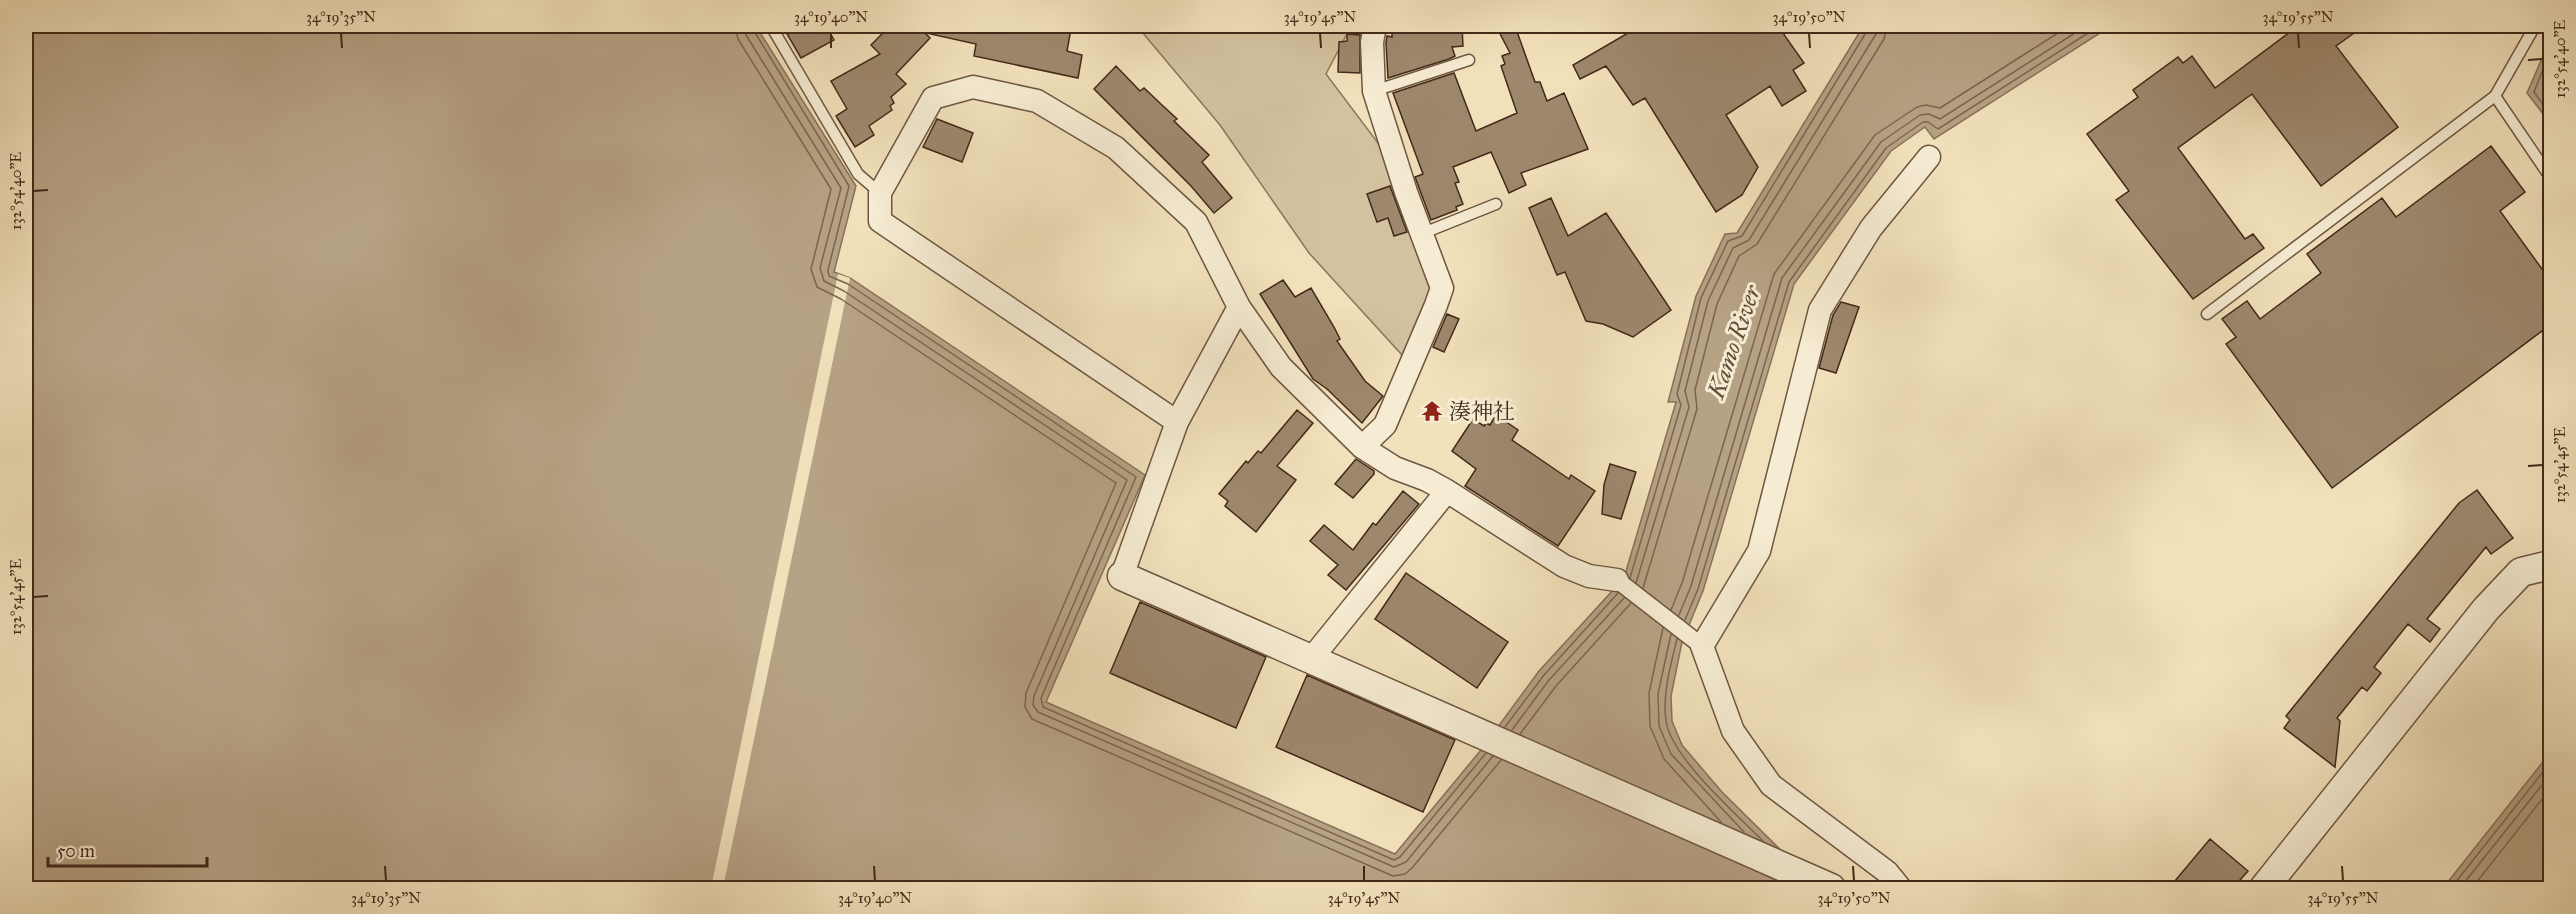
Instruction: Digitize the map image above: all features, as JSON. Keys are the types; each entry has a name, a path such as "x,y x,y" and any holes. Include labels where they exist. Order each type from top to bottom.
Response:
{"street":[{"path":"1362,447 1385,425 1442,288 1421,234 1374,91 1372,42 1375,26"},
{"path":"1177,422 880,220 880,193 933,98 973,87 1037,102 1116,148 1196,222 1239,307 1281,367 1362,447 1395,468 1427,480 1447,491 1564,566 1589,576 1617,580 1694,641 1733,731 1771,785 1887,872 1900,888"},
{"path":"1694,641 1759,551 1820,310 1871,228 1929,157"},
{"path":"1239,307 1177,422 1122,576 1831,888"},
{"path":"1312,658 1447,491"},
{"path":"2264,888 2486,609 2521,572 2550,565"}],"lane":[{"path":"771,26 858,174 880,193"},
{"path":"2207,314 2495,96 2535,26"},
{"path":"1374,91 1469,60"},
{"path":"2495,96 2550,177"},
{"path":"1421,234 1496,204"}],"shaded area":[{"path":"1137,26 1351,26 1326,74 1381,147 1435,285 1412,366 1309,253 1220,125"}],"water":[{"name":"Kamo River","path":"26,26 756,26 856,186 834,272 850,278 1145,475 1046,702 1395,854 1481,750 1539,671 1624,578 1676,402 1668,402 1696,296 1725,234 1737,233 1859,33 1867,26 2111,26 1934,139 1925,127 1891,151 1794,284 1703,591 1682,642 1671,696 1672,721 1682,745 1722,792 1819,888 26,888"},
{"path":"2550,40 2550,123 2527,93"},
{"path":"2550,753 2550,888 2443,888"}],"pier":[{"path":"838,274 850,278 723,888 711,888"}],"building":[{"path":"786,26 826,26 834,40 801,58 787,34 790,33"},
{"path":"890,26 918,26 930,38 896,74 906,84 891,97 894,103 890,106 892,110 869,126 874,135 855,147 836,116 847,109 831,81 880,54 871,45"},
{"path":"926,26 1050,26 1071,29 1067,51 1082,55 1078,78 974,56 976,44 926,33"},
{"path":"1392,26 1462,26 1463,46 1452,47 1455,56 1449,59 1388,78 1386,43 1387,36 1392,37"},
{"path":"1496,26 1515,26 1535,82 1540,82 1547,101 1564,93 1588,149 1521,173 1526,185 1509,193 1491,152 1453,167 1459,182 1455,183 1463,204 1456,207 1457,210 1431,220 1415,177 1423,174 1393,93 1454,73 1476,131 1517,113 1501,66 1505,64 1502,56 1510,53"},
{"path":"1640,26 1778,26 1804,63 1793,70 1806,91 1782,106 1770,86 1726,115 1758,167 1742,195 1716,212 1645,98 1633,105 1606,66 1580,79 1573,65"},
{"path":"2298,26 2364,26 2336,46 2398,127 2321,186 2252,94 2178,148 2245,239 2253,234 2264,248 2193,299 2116,200 2129,191 2087,134 2138,97 2133,90 2178,57 2183,63 2192,56 2215,88"},
{"path":"1347,34 1360,35 1360,73 1338,72 1339,42 1347,41"},
{"path":"1116,66 1140,91 1144,88 1177,119 1174,121 1209,155 1202,162 1232,198 1214,213 1191,186 1094,89"},
{"path":"937,119 973,133 962,162 923,147"},
{"path":"2491,146 2525,192 2500,211 2550,280 2550,325 2332,488 2226,344 2236,337 2222,319 2247,301 2260,319 2321,273 2307,254 2382,198 2396,217"},
{"path":"1390,186 1407,232 1394,236 1388,218 1377,222 1367,194"},
{"path":"1551,198 1568,236 1606,213 1671,310 1633,337 1603,324 1586,321 1565,272 1557,275 1529,208"},
{"path":"1283,280 1295,297 1311,288 1340,339 1337,341 1365,381 1383,396 1362,423 1327,389 1313,379 1260,294"},
{"path":"1841,302 1859,307 1836,373 1819,368 1833,315"},
{"path":"1447,314 1459,319 1444,352 1433,347"},
{"path":"1297,410 1313,423 1277,466 1296,480 1256,532 1225,506 1228,501 1219,494 1246,461 1248,463 1258,451 1261,453"},
{"path":"1496,415 1518,430 1512,440 1569,479 1571,475 1595,491 1558,546 1465,486 1476,469 1452,451 1473,419 1484,426 1486,423 1490,425"},
{"path":"1356,459 1374,471 1374,474 1353,498 1335,484"},
{"path":"1610,464 1636,472 1621,519 1602,514 1604,485"},
{"path":"2477,490 2513,538 2491,554 2486,547 2427,619 2440,629 2430,642 2408,624 2374,667 2381,673 2367,691 2362,687 2337,718 2340,721 2335,767 2284,728 2290,720 2286,716 2459,503"},
{"path":"1403,491 1419,504 1346,590 1328,575 1338,565 1310,541 1324,525 1353,550 1373,523 1376,525"},
{"path":"1406,573 1508,642 1477,688 1375,619"},
{"path":"1140,602 1266,657 1236,728 1110,673"},
{"path":"1307,675 1455,740 1423,812 1276,747"},
{"path":"2210,839 2248,871 2233,888 2169,888"}],"place":[{"name":"湊神社","path":"1432,411"}]}
